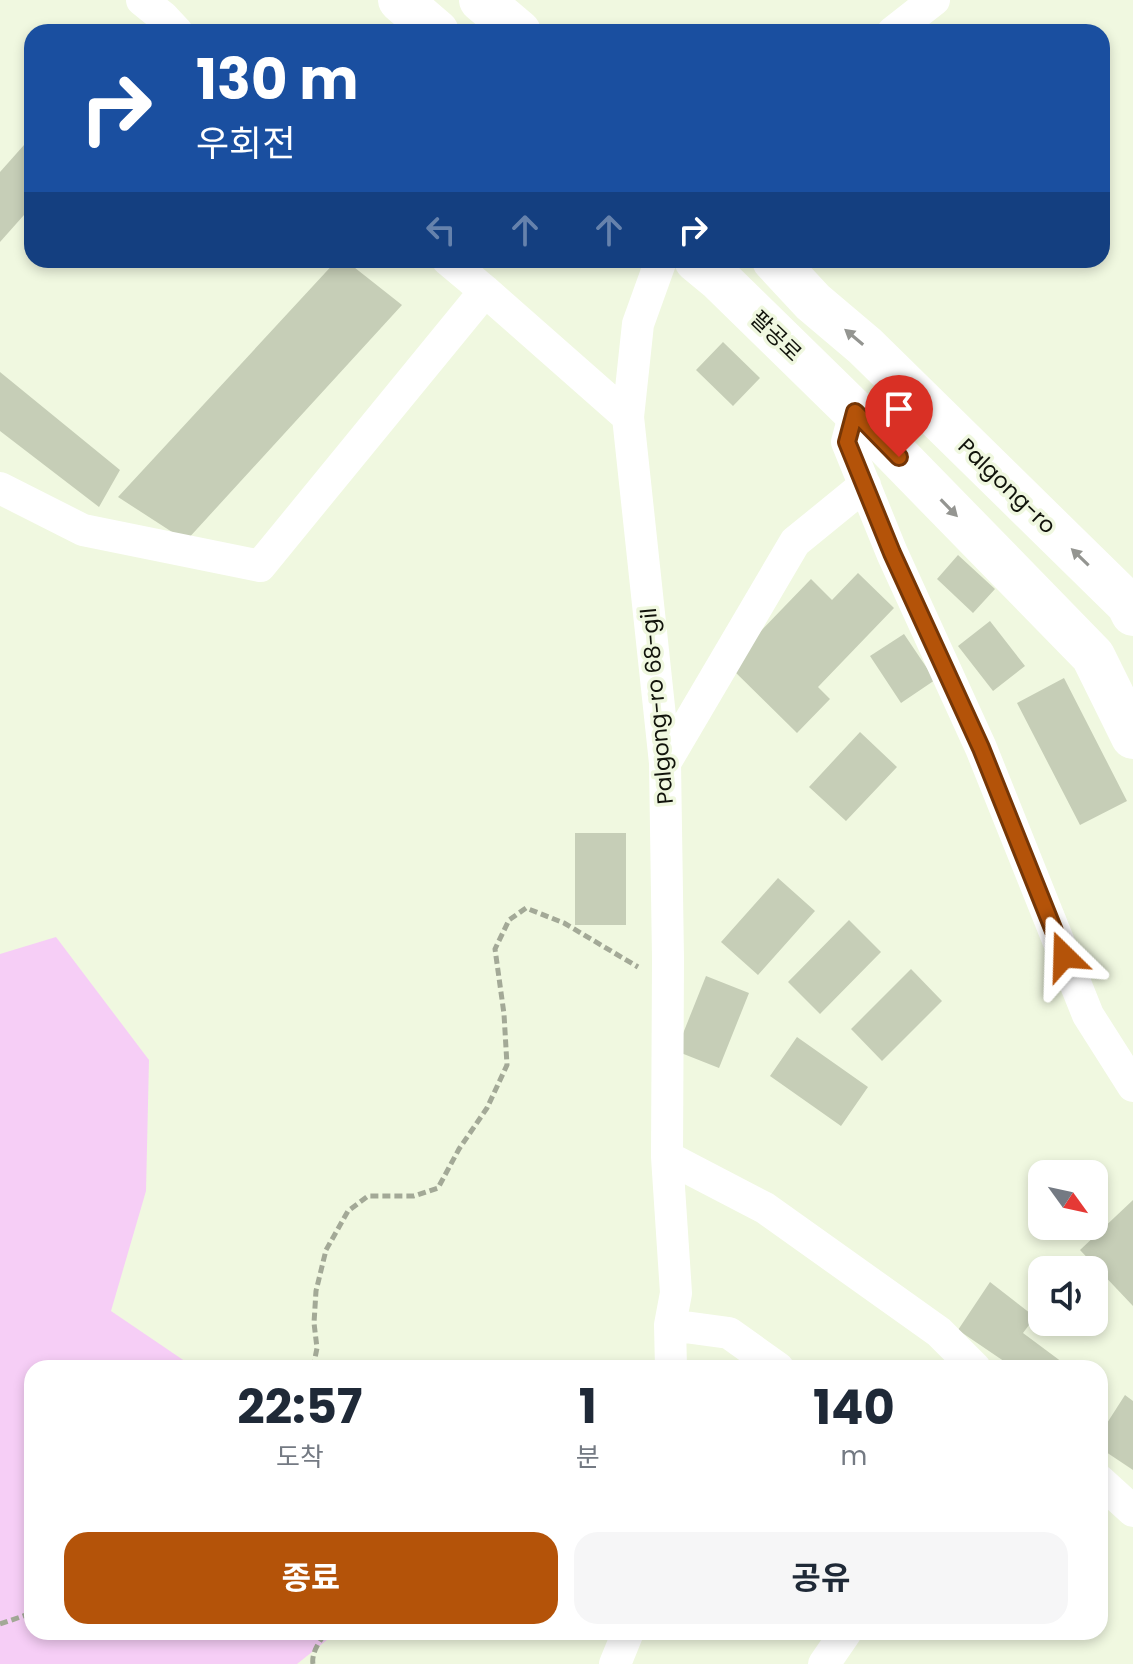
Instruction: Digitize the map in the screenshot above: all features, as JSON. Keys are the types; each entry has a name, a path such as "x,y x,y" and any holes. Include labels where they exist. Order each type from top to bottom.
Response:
{"main road":[{"path":"400,0 428,24"},
{"path":"481,0 510,24"},
{"name":"팔공로","path":"706,268 855,412 1093,656 1133,737"},
{"name":"Palgong-ro","path":"781,268 813,302 865,346 1128,604 1133,614"}],"street":[{"path":"142,0 170,24"},
{"path":"903,24 934,0"},
{"path":"458,268 628,417"},
{"name":"Palgong-ro 68-gil","path":"658,268 638,324 628,417 665,763 667,1157 676,1293 670,1325 671,1360"},
{"path":"0,488 83,530 260,566 485,291"},
{"path":"855,412 847,442 892,553 981,748 1088,1015 1133,1086"},
{"path":"665,763 795,542 865,485"},
{"path":"667,1157 765,1208 939,1332 967,1360"},
{"path":"670,1325 729,1333 767,1360"},
{"path":"1108,1488 1133,1511"},
{"path":"615,1664 625,1640"},
{"path":"824,1664 840,1640"}],"path":[{"path":"315,1360 316,1291 326,1250 348,1211 368,1196 414,1196 438,1188 459,1149 487,1108 507,1065 495,949 509,920 526,908 564,923 638,967 668,959"},
{"path":"0,1624 24,1616"},
{"path":"313,1664 312,1659 320,1640"}],"shaded area":[{"path":"56,937 149,1060 146,1191 111,1311 183,1360 24,1360 24,1640 327,1640 297,1664 0,1664 0,954"}],"building":[{"path":"24,145 24,215 0,242 0,172"},
{"path":"330,268 355,268 402,305 186,541 118,497"},
{"path":"723,342 760,378 733,406 696,370"},
{"path":"0,372 120,470 99,507 0,431"},
{"path":"958,555 995,589 973,613 937,579"},
{"path":"858,573 894,608 818,687 830,699 797,733 728,665 811,579 832,600"},
{"path":"990,621 1025,666 993,691 958,646"},
{"path":"904,634 935,680 901,703 870,656"},
{"path":"1064,678 1127,801 1080,825 1017,703"},
{"path":"860,732 897,767 846,821 809,787"},
{"path":"575,833 626,833 626,925 575,925"},
{"path":"778,878 815,911 758,975 721,942"},
{"path":"849,920 881,952 820,1014 788,982"},
{"path":"911,969 942,1001 882,1061 851,1029"},
{"path":"706,976 749,993 719,1068 676,1051"},
{"path":"797,1037 868,1087 841,1126 770,1076"},
{"path":"1133,1200 1133,1306 1108,1280 1108,1256 1086,1256 1080,1250 1091,1240 1108,1240 1108,1224"},
{"path":"990,1282 1028,1312 1028,1326 1023,1333 1059,1360 1002,1360 958,1330"},
{"path":"1125,1395 1133,1401 1133,1470 1108,1453 1108,1422"}],"route":[{"path":"899,457 855,412 847,442 892,553 981,748 1064,956"}]}
